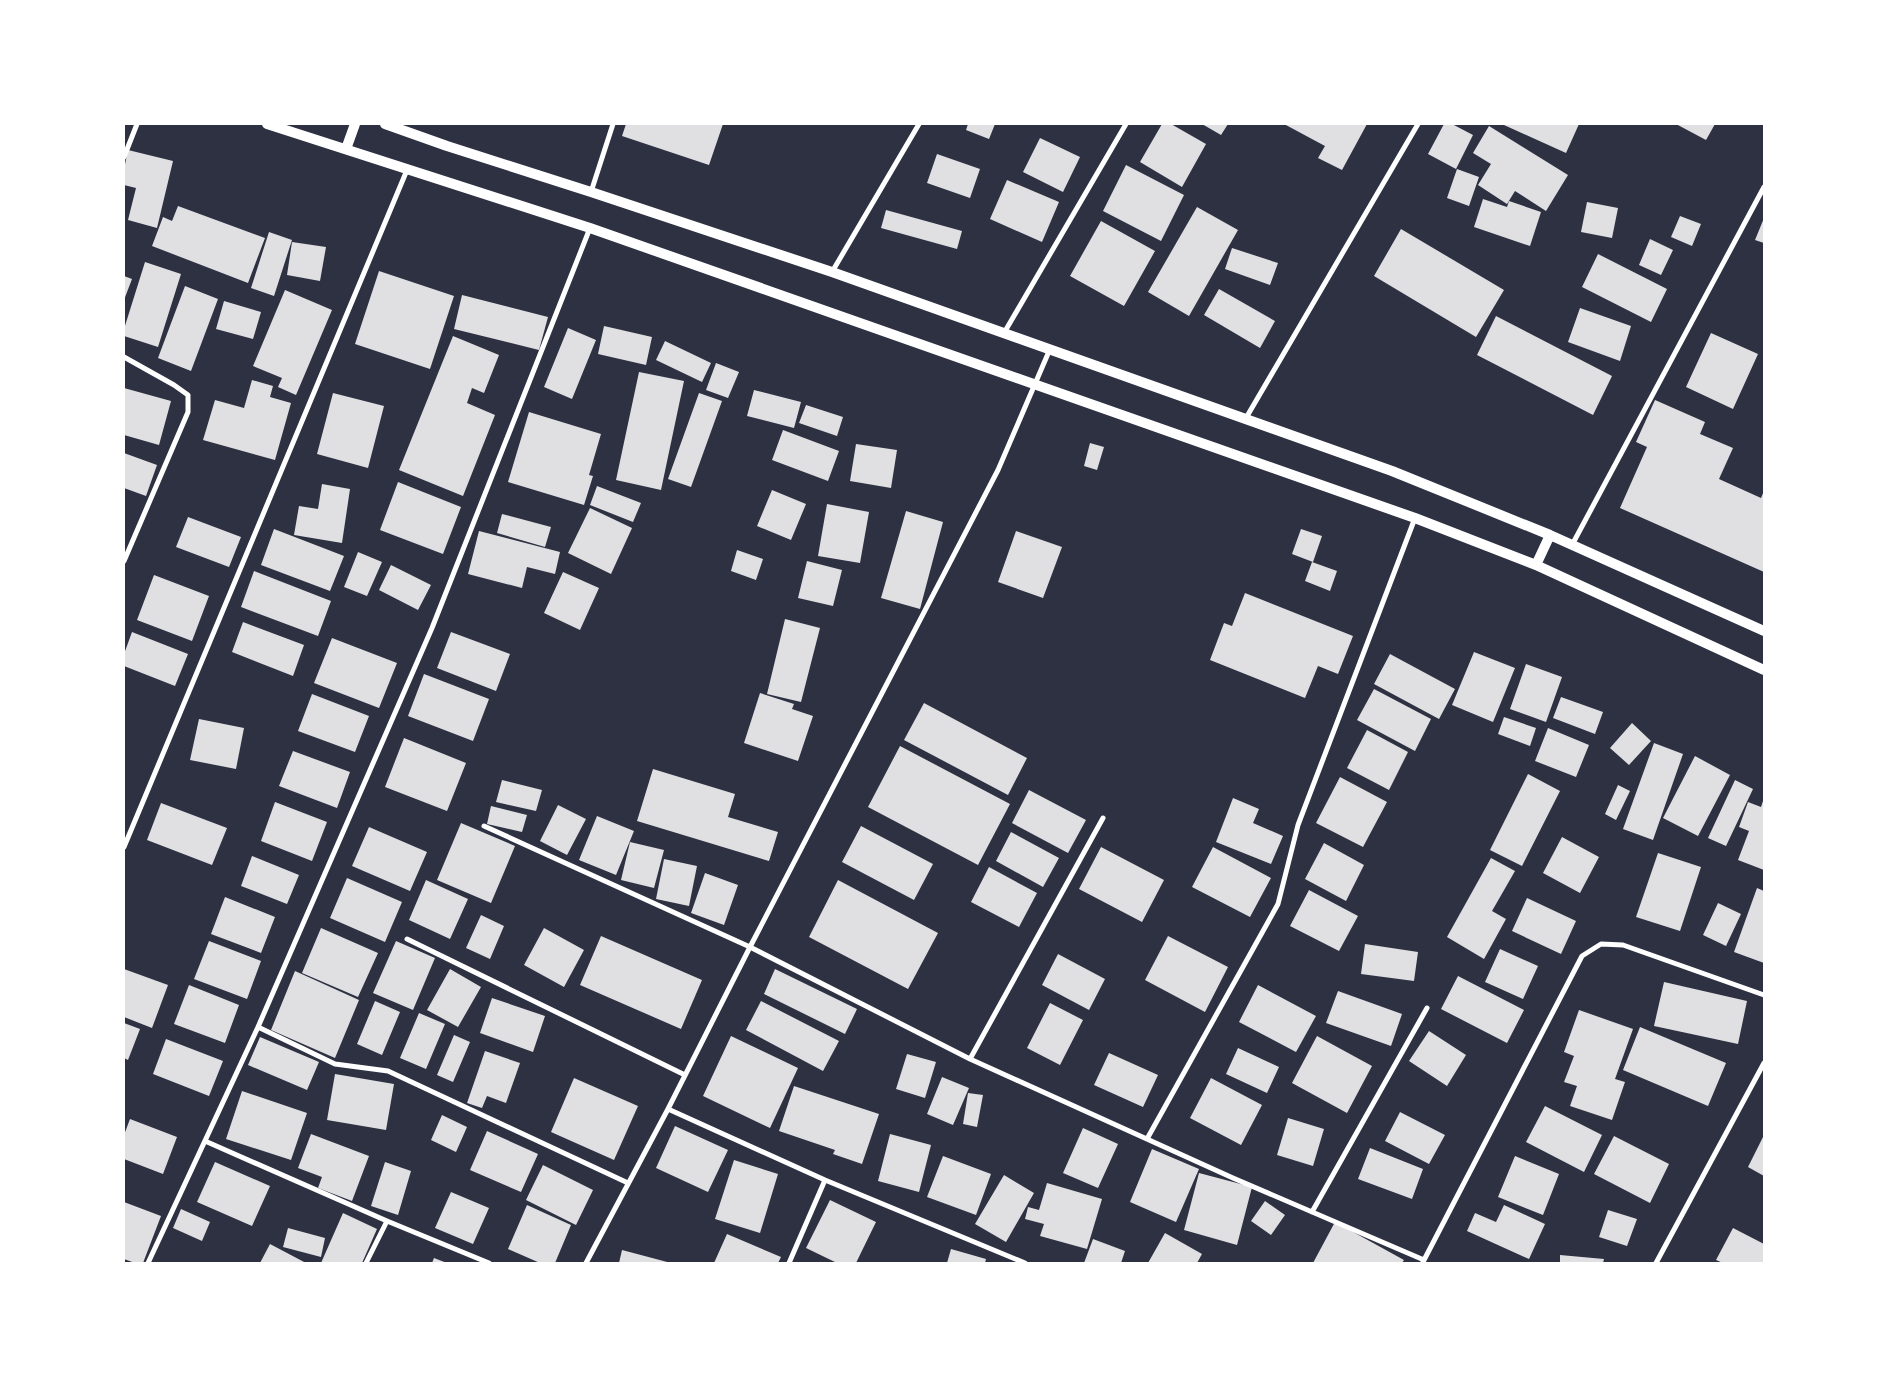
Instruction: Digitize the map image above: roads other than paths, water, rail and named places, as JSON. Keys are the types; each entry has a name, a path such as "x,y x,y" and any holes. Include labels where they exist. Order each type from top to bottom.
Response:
{"main road":[{"path":"267,124 590,228 1415,518 1536,565 1764,670"},
{"path":"346,149 355,124"},
{"path":"385,124 832,272 1392,471 1550,535 1764,631"},
{"path":"1536,565 1550,535"}],"street":[{"path":"124,157 137,124"},
{"path":"591,192 613,124"},
{"path":"832,272 919,124"},
{"path":"1004,332 1126,124"},
{"path":"1246,418 1418,124"},
{"path":"124,847 407,170"},
{"path":"1572,546 1764,187"},
{"path":"148,1263 258,1027 432,628 590,228"},
{"path":"586,1263 998,470 1050,349"},
{"path":"124,357 188,395 188,412 124,561"},
{"path":"1147,1139 1278,904 1298,825 1415,518"},
{"path":"970,1059 1103,818"},
{"path":"484,826 750,946 970,1059 1423,1262 1582,956 1601,944 1623,945 1764,995"},
{"path":"407,939 685,1075"},
{"path":"1312,1212 1427,1008"},
{"path":"258,1027 335,1064 388,1071 628,1183"},
{"path":"1656,1263 1764,1063"},
{"path":"668,1108 825,1180 1012,1261 1024,1263"},
{"path":"205,1140 386,1221 489,1263"},
{"path":"789,1263 825,1180"},
{"path":"366,1263 386,1221"}]}
